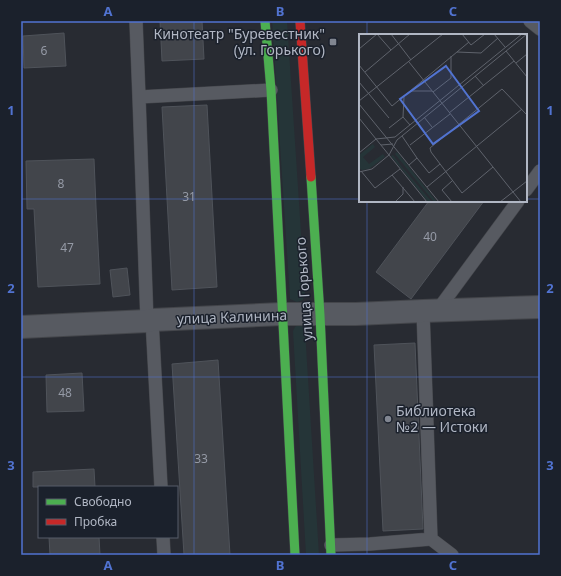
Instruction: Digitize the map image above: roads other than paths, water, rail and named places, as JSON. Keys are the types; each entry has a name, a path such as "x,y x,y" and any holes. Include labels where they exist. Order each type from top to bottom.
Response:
{"main road":[{"name":"улица Горького","path":"265,21 271,90 294,555"},
{"name":"улица Горького","path":"300,21 320,315 331,550"}],"street":[{"name":"улица Калинина","path":"21,327 282,314 320,315 540,307"}],"lane":[{"path":"136,21 150,320 161,486"},
{"path":"530,21 540,29"},
{"path":"140,97 271,90"},
{"path":"527,189 540,171"},
{"path":"431,539 430,311 517,202"},
{"path":"163,538 164,555"},
{"path":"331,550 370,544 431,539 452,555"}],"place":[{"name":"Кинотеатр \"Буревестник\" (ул. Горького)","path":"333,42"},
{"name":"Библиотека №2 — Истоки","path":"388,419"}]}
